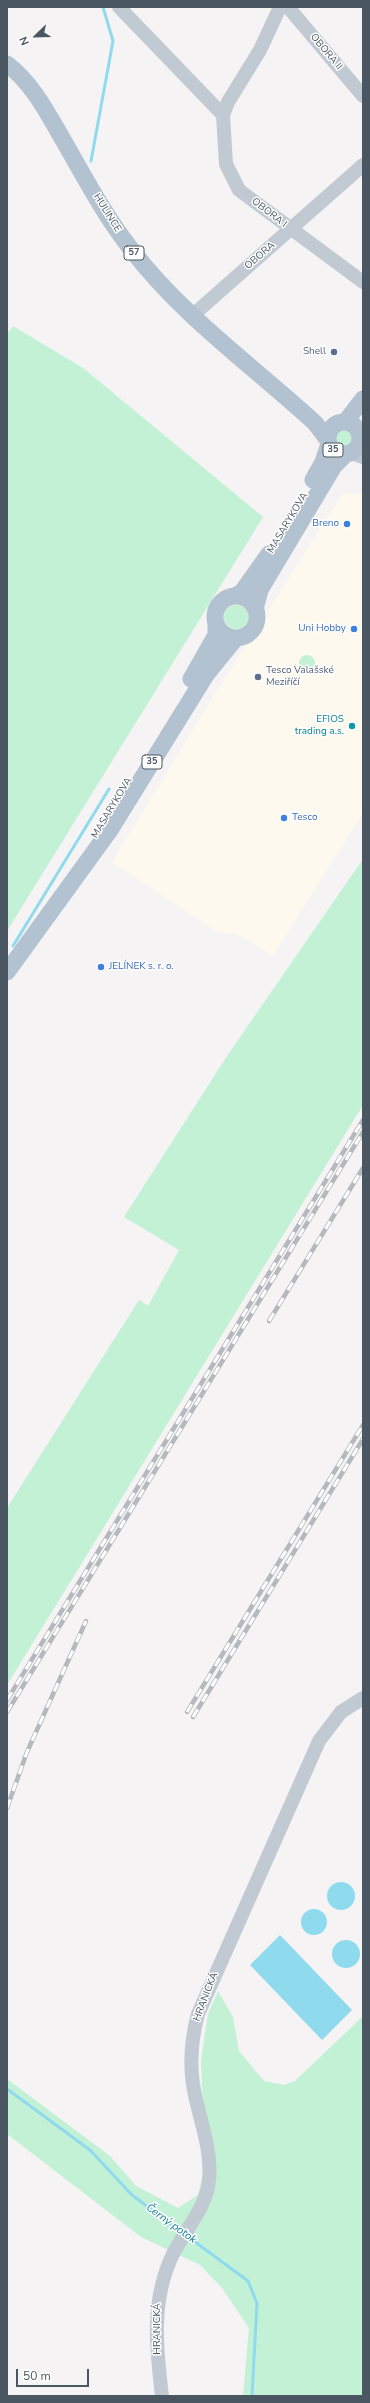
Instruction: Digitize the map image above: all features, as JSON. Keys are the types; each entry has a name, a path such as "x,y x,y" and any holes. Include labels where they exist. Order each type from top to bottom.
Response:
{"main road":[{"name":"HULINCE","path":"7,64 21,76 39,99 100,203 130,249 162,285 193,315 315,423 328,442"},
{"name":"HULINCE","path":"264,378 342,422"},
{"name":"35","path":"342,422 354,425 361,433 358,446 353,455 334,451 328,442 330,429 342,422 363,399"},
{"name":"MASARYKOVA","path":"53,907 101,824 197,669 216,635 215,613 218,606 224,600 236,596 242,592 262,565 316,477 326,455 328,442"},
{"name":"MASARYKOVA","path":"7,972 110,830 206,675 236,638 244,637 254,629 257,621 255,609 260,590 334,466 353,455"},
{"path":"236,596 247,599 255,609"},
{"path":"216,626 224,635 236,638"}],"street":[{"path":"119,7 223,115"},
{"name":"OBORA I","path":"280,7 260,50 228,102 223,115 226,164 239,190 290,230 363,282"},
{"name":"OBORA II","path":"288,7 363,96"},
{"name":"OBORA","path":"193,315 363,165"},
{"name":"HRANICKÁ","path":"162,2396 157,2306 165,2274 206,2193 210,2164 192,2076 193,2035 198,2014 314,1750 333,1720 363,1698"}],"shaded area":[{"path":"342,494 363,494 363,813 273,956 239,935 217,932 112,862 216,692"}],"green space":[{"path":"13,326 83,368 263,517 7,931 7,334"},
{"path":"344,430 351,435 352,438 347,445 344,446 337,441 336,438 341,431"},
{"path":"236,605 244,609 248,617 244,625 236,629 228,625 224,617 228,609"},
{"path":"307,655 314,660 315,663 310,670 307,671 300,666 299,663 304,656"},
{"path":"363,859 363,1105 7,1685 7,1508 139,1300 148,1306 179,1250 124,1217 227,1056"},
{"path":"218,1991 233,2017 239,2051 264,2081 284,2085 295,2081 363,2016 363,2396 243,2396 249,2328 222,2288 200,2265 141,2237 7,2134 7,2079 110,2156 136,2186 178,2208 198,2195 205,2165 201,2060 208,2014"}],"water":[{"path":"341,1882 351,1886 355,1896 351,1906 341,1910 331,1906 327,1896 331,1886"},
{"path":"314,1909 324,1912 327,1922 324,1932 314,1935 304,1932 301,1922 304,1912"},
{"path":"280,1935 352,2010 322,2040 250,1965"},
{"path":"346,1940 356,1944 360,1954 356,1964 346,1968 336,1964 332,1954 336,1944"}],"waterway":[{"path":"91,161 113,41 103,7"},
{"path":"13,946 109,789"},
{"name":"Černý potok","path":"7,2089 90,2150 132,2195 181,2232"},
{"name":"Černý potok","path":"187,2236 248,2281 257,2303 252,2396"}],"railway":[{"path":"7,1700 363,1120"},
{"path":"7,1712 363,1132"},
{"path":"269,1321 363,1168"},
{"path":"187,1712 363,1425"},
{"path":"193,1717 363,1439"},
{"path":"7,1808 27,1752 86,1621"}],"place":[{"name":"Shell","path":"334,352"},
{"name":"Breno","path":"347,524"},
{"name":"Uni Hobby","path":"354,629"},
{"name":"Tesco Valašské Meziříčí","path":"258,677"},
{"name":"EFIOS trading a.s.","path":"352,726"},
{"name":"Tesco","path":"284,818"},
{"name":"JELÍNEK s. r. o.","path":"101,967"}]}
